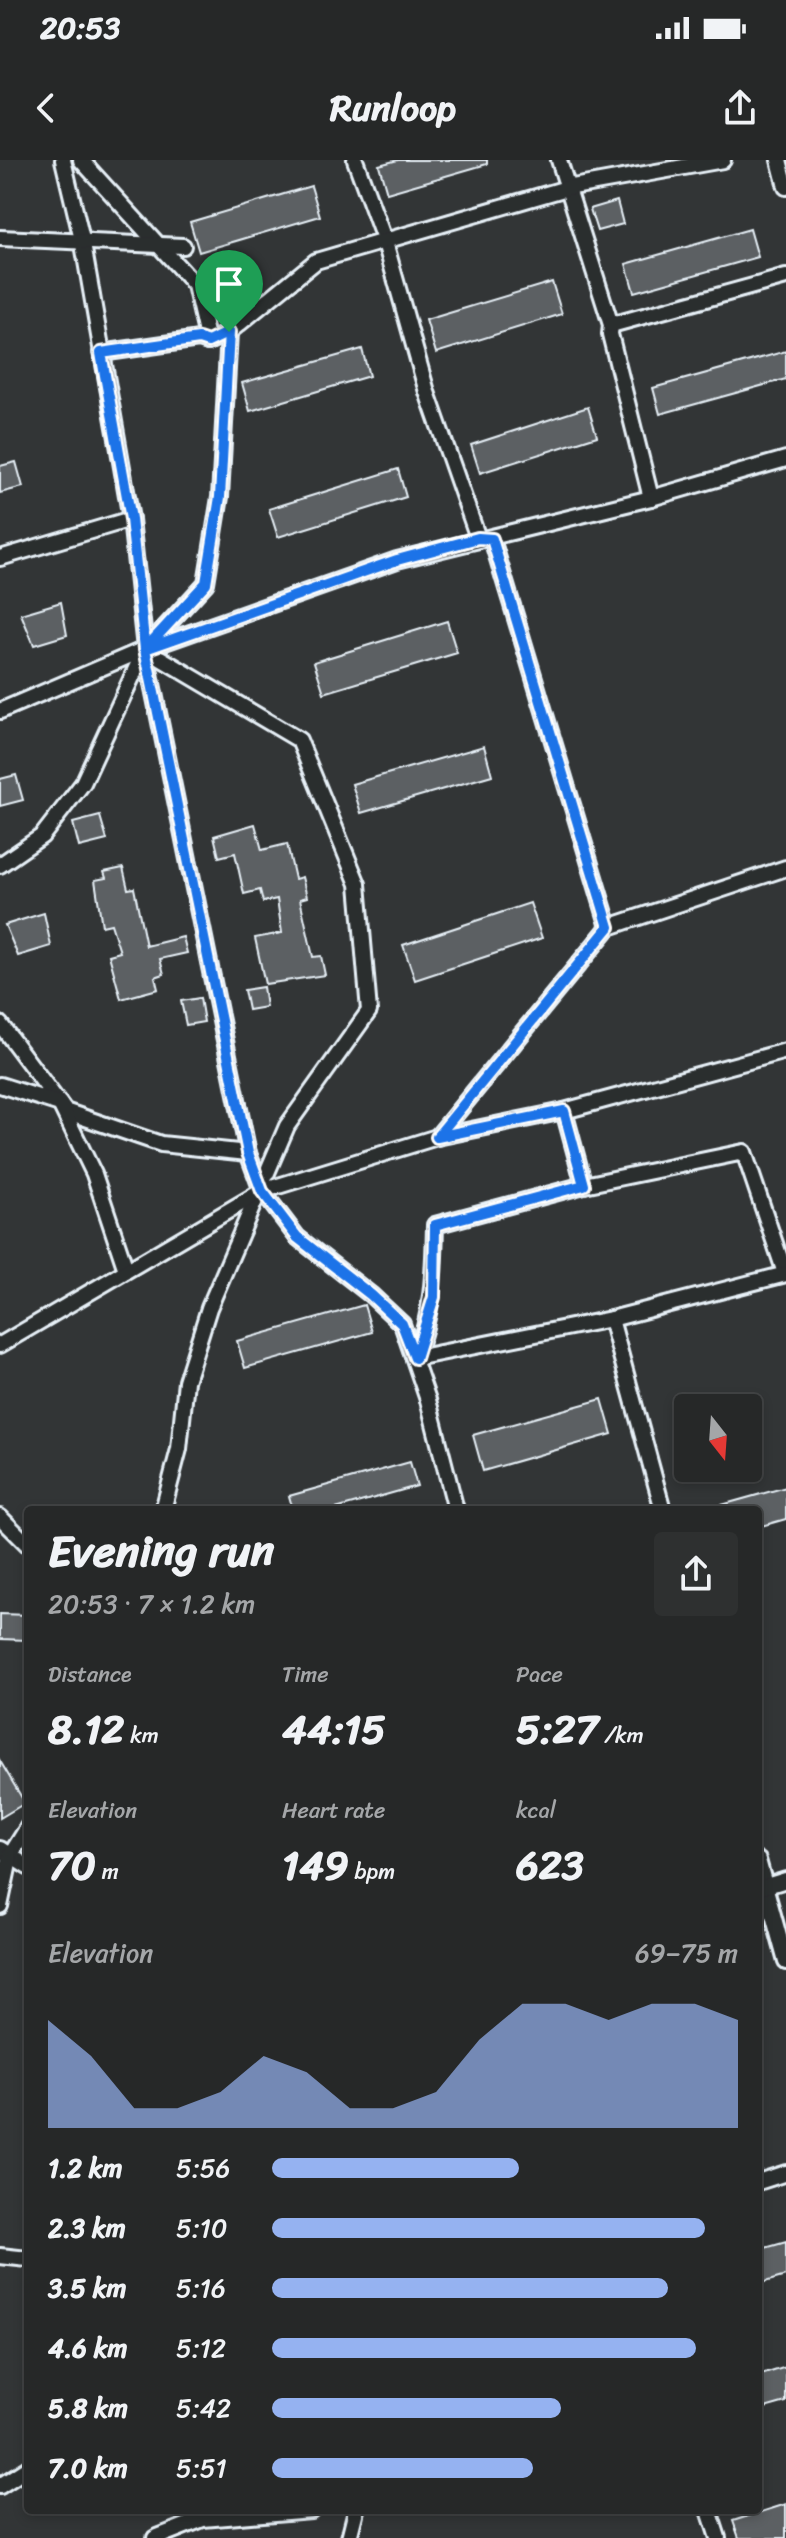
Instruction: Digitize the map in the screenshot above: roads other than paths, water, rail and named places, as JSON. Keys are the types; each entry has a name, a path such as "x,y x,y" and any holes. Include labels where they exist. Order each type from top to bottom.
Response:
{"street":[{"path":"63,160 83,244 131,519 145,649 248,1153 262,1191 297,1237 371,1295 402,1324 415,1358 455,1506"},
{"path":"81,160 195,285 208,342"},
{"path":"355,160 385,242 427,392 485,539 609,927"},
{"path":"559,160 611,325 610,334 651,498"},
{"path":"101,353 199,339 208,342 229,332 316,261 567,188 723,160"},
{"path":"779,160 786,187"},
{"path":"0,238 183,246"},
{"path":"611,325 786,277"},
{"path":"0,865 42,836 83,783 145,649 206,583 220,497 229,332"},
{"path":"0,710 145,649 397,560 651,498 786,459"},
{"path":"0,558 131,519"},
{"path":"145,649 299,740 358,884 369,1011 287,1126 262,1191 209,1308 190,1366 179,1449 164,1506"},
{"path":"437,1137 609,927 786,868"},
{"path":"0,1024 65,1111 161,1144 248,1153"},
{"path":"0,1345 262,1191 437,1137 564,1111 786,1051"},
{"path":"0,1085 60,1104 94,1174 126,1270"},
{"path":"564,1111 584,1185"},
{"path":"744,1152 785,1274 611,1319 415,1358 434,1297 435,1225 584,1185 744,1152"},
{"path":"611,1319 662,1506"},
{"path":"0,1517 24,1542"},
{"path":"0,1906 5,1851 24,1831"},
{"path":"5,1851 24,1864"},
{"path":"786,1880 762,1888 786,1962"},
{"path":"762,2181 786,2173"},
{"path":"0,2256 24,2259"},
{"path":"0,2486 24,2471"},
{"path":"155,2538 203,2519 263,2514"},
{"path":"349,2538 355,2514"},
{"path":"710,2514 718,2538"}]}
